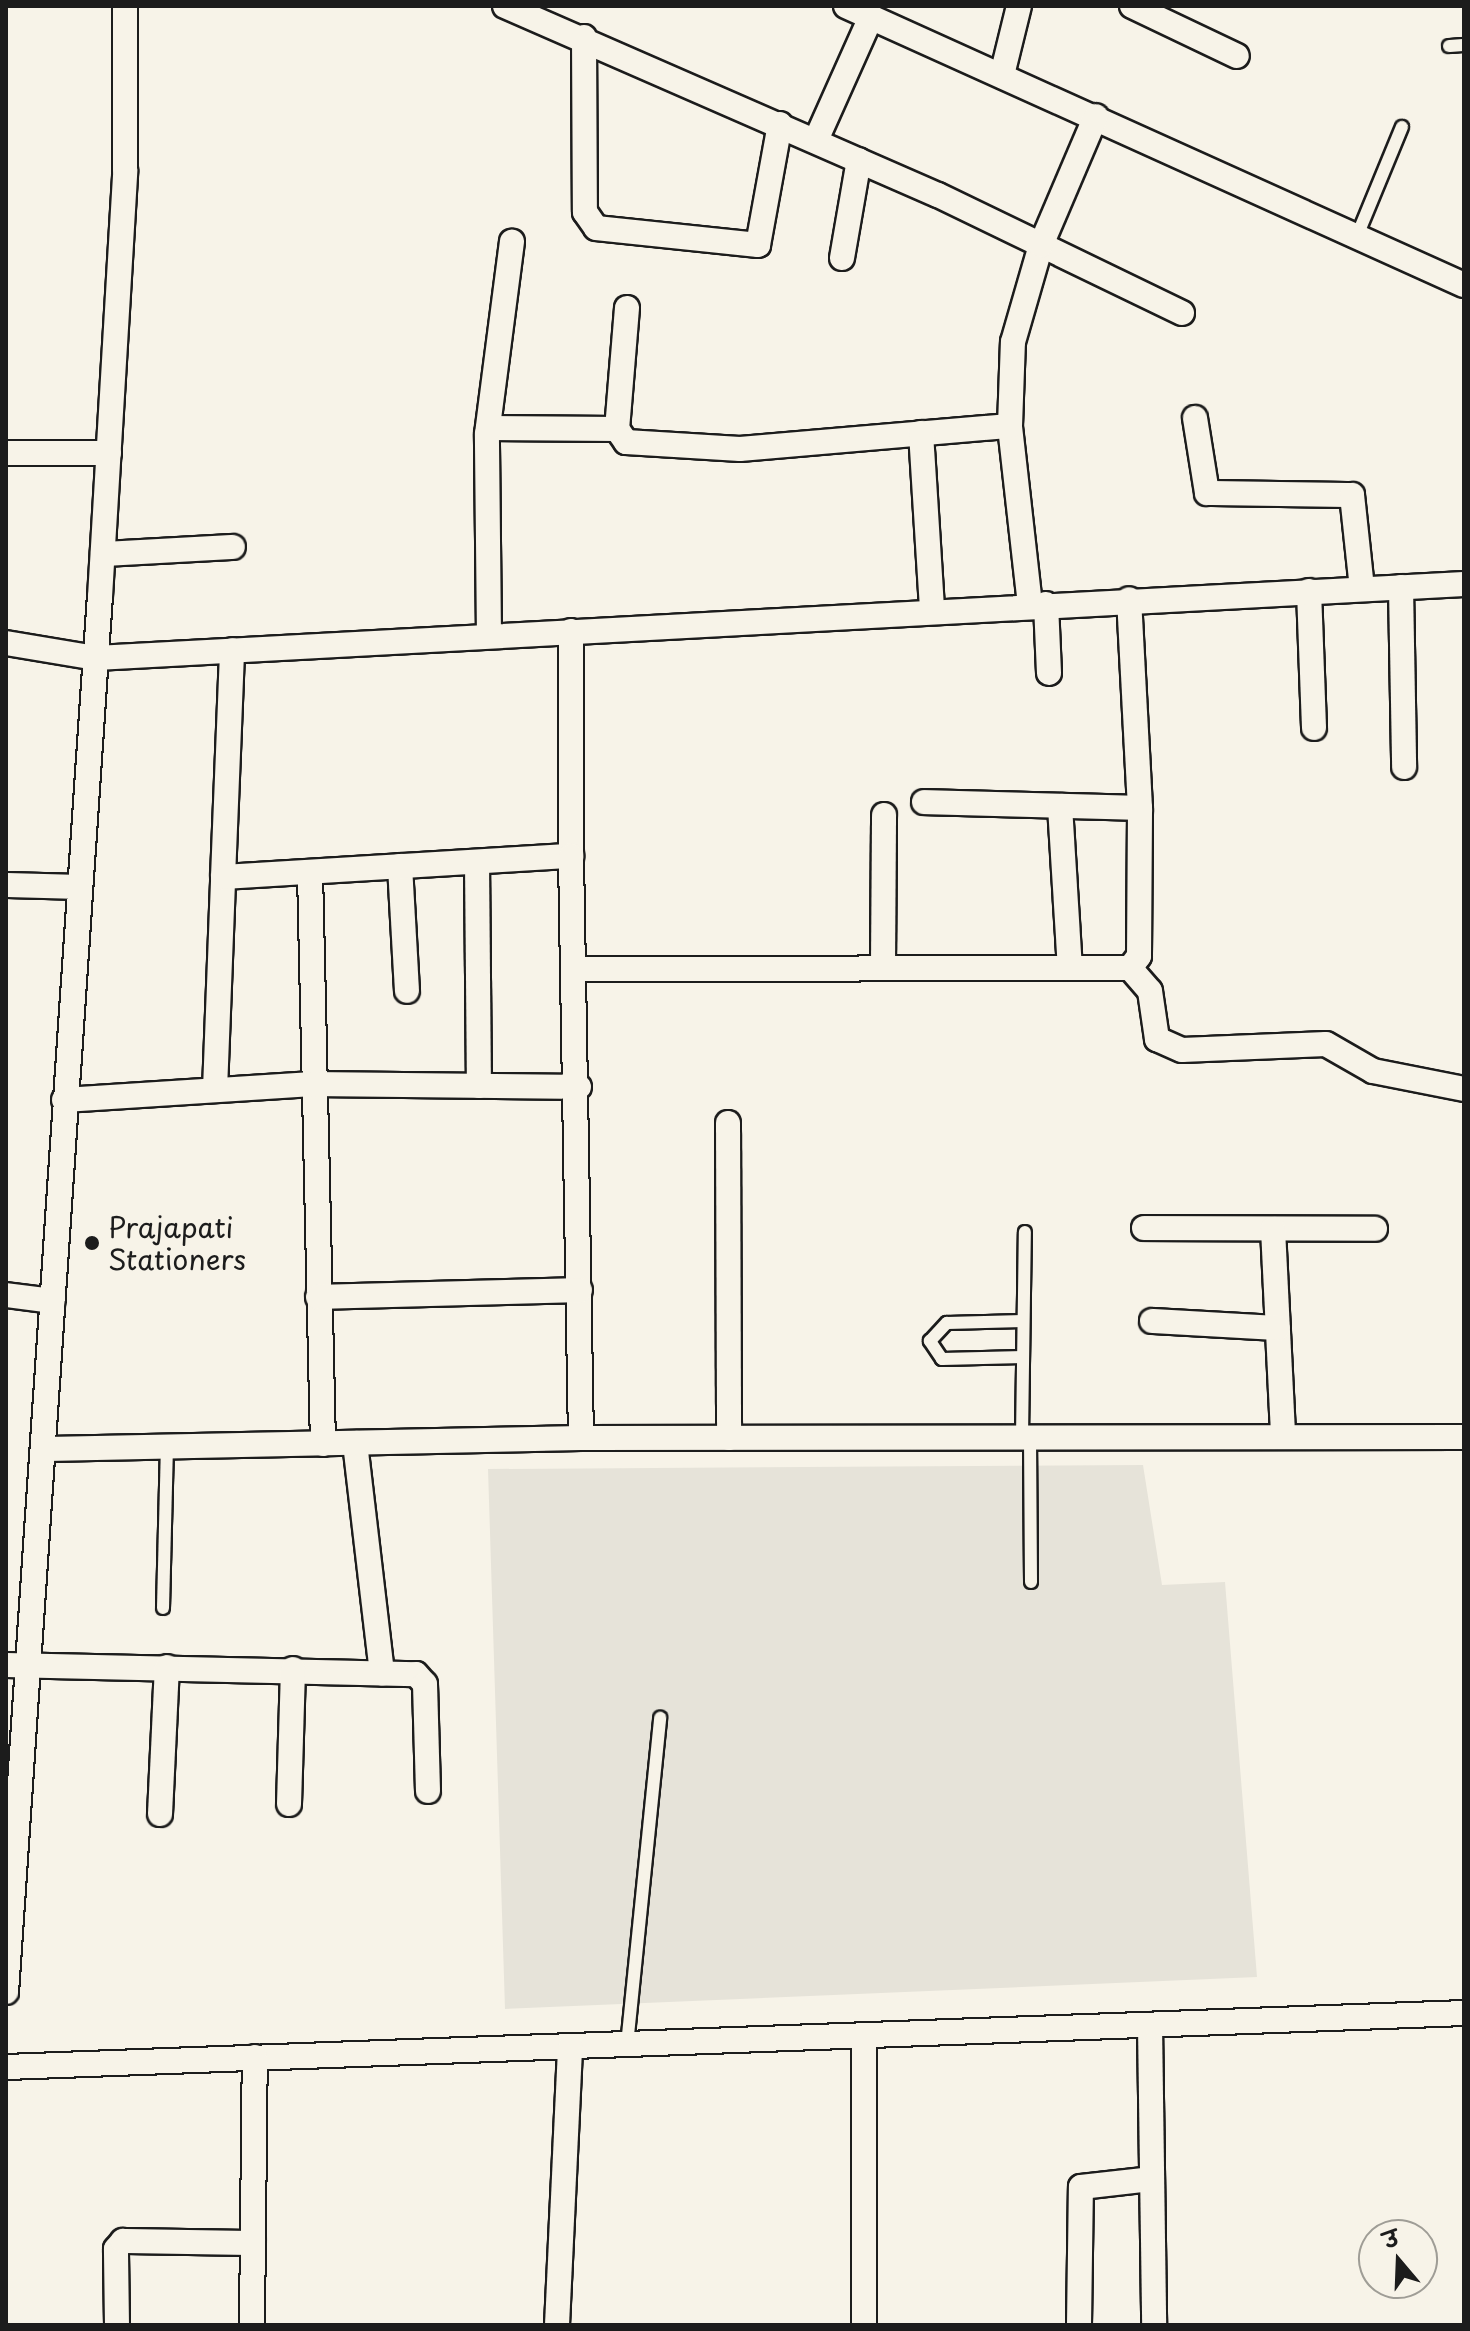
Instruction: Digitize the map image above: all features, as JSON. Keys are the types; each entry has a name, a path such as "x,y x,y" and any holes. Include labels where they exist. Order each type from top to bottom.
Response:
{"street":[{"path":"6,1992 18,1665 47,1449 64,1100 103,554 125,170 125,6"},
{"path":"505,6 584,37 816,140 1182,313"},
{"path":"846,6 1096,116 1464,285"},
{"path":"1002,75 1019,6"},
{"path":"1132,6 1237,56"},
{"path":"816,140 871,17"},
{"path":"584,37 585,212 596,228 758,245 780,124"},
{"path":"1049,673 1010,426 1013,342 1041,245 1096,116"},
{"path":"842,258 859,160"},
{"path":"489,636 488,428 512,242"},
{"path":"627,308 617,429 626,442 695,450 1010,426"},
{"path":"1195,418 1207,493 1352,495 1362,588"},
{"path":"488,428 617,429"},
{"path":"921,433 932,610"},
{"path":"6,453 109,453"},
{"path":"103,554 233,547"},
{"path":"6,643 96,658 1129,599 1464,584"},
{"path":"1401,587 1404,767"},
{"path":"1309,591 1314,728"},
{"path":"1129,599 1140,808 1139,956 1130,968"},
{"path":"571,631 571,856 579,1087 581,1438"},
{"path":"215,1090 232,650"},
{"path":"924,802 1140,808"},
{"path":"1060,806 1070,968"},
{"path":"883,965 884,815"},
{"path":"223,877 571,856"},
{"path":"477,862 479,1086"},
{"path":"400,866 407,991"},
{"path":"310,872 312,1084 323,1444"},
{"path":"6,885 78,887"},
{"path":"575,969 883,965 1130,968 1150,991 1157,1039 1182,1050 1326,1044 1373,1071 1464,1089"},
{"path":"64,1100 312,1084 579,1087"},
{"path":"728,1123 729,1438"},
{"path":"1144,1228 1375,1229"},
{"path":"1273,1229 1283,1437"},
{"path":"318,1297 580,1290"},
{"path":"6,1295 53,1301"},
{"path":"1152,1321 1278,1328"},
{"path":"47,1449 581,1438 1464,1437"},
{"path":"355,1443 382,1673"},
{"path":"18,1665 416,1674 425,1684 428,1791"},
{"path":"160,1814 167,1667"},
{"path":"289,1804 293,1669"},
{"path":"6,2067 1464,2013"},
{"path":"1150,2025 1154,2325"},
{"path":"864,2037 864,2325"},
{"path":"557,2325 570,2046"},
{"path":"252,2325 255,2057"},
{"path":"1079,2325 1081,2187 1151,2179"},
{"path":"117,2325 118,2244 253,2243"}],"lane":[{"path":"1449,46 1464,45"},
{"path":"1357,236 1402,127"},
{"path":"1025,1232 1023,1357 1031,1582"},
{"path":"1023,1321 947,1323 930,1341 942,1359 1023,1357"},
{"path":"163,1608 167,1447"},
{"path":"627,2045 660,1718"}],"shaded area":[{"path":"1143,1465 1162,1585 1225,1582 1257,1977 505,2009 488,1469"}],"place":[{"name":"Prajapati Stationers","path":"92,1243"}]}
